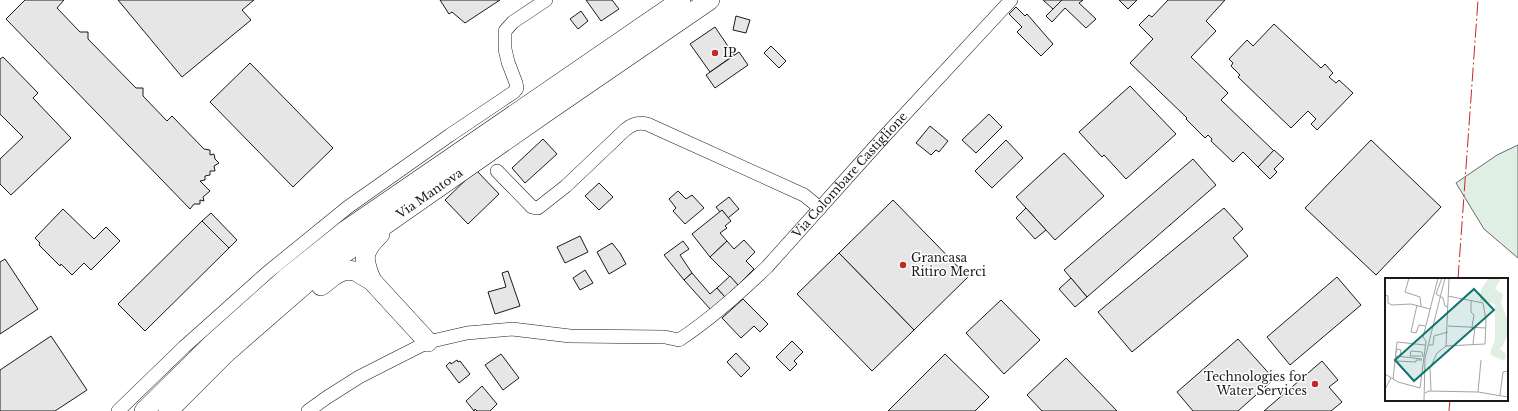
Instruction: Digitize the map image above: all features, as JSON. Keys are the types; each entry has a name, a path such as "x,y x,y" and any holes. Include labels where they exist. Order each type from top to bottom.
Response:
{"highway":[{"name":"Via Mantova","path":"144,411 213,343 286,278 346,230 681,0"},
{"name":"Via Mantova","path":"168,411 225,354 326,266 710,0"},
{"path":"397,218 367,249 364,258 366,268 372,280 428,342"},
{"path":"248,335 294,307 335,275 345,270 355,271 372,280"}],"street":[{"path":"118,411 184,346 268,272 348,207 514,92 517,88 505,49 505,31 513,22 546,0"},
{"name":"Via Colombare Castiglione","path":"428,342 467,333 512,329 570,336 664,336 679,340 699,327 749,285 1011,0"},
{"path":"497,171 532,207 538,208 566,186 631,125 641,123 647,124 804,195 820,208"},
{"path":"308,411 359,377 428,342"}],"green space":[{"path":"1518,145 1518,258 1484,229 1456,183 1497,155"}],"building":[{"path":"25,0 64,0 57,8 80,32 88,32 88,39 136,88 143,88 143,96 167,121 172,116 204,149 210,150 210,155 214,154 215,159 219,163 214,166 215,171 210,171 210,175 205,176 205,180 200,181 210,191 203,197 204,201 200,200 200,204 194,204 190,209 6,19"},
{"path":"118,0 254,0 242,10 251,20 182,77"},
{"path":"440,0 500,0 465,23 452,12 449,14"},
{"path":"586,0 612,0 619,9 601,21"},
{"path":"1043,0 1062,0 1053,9"},
{"path":"1062,0 1083,0 1079,3 1096,19 1086,28 1065,8 1052,22 1046,16"},
{"path":"1119,0 1137,0 1128,9"},
{"path":"1168,0 1225,0 1206,21 1216,31 1191,57 1228,93 1221,100 1274,151 1258,167 1243,152 1233,162 1211,141 1212,139 1208,135 1205,138 1186,119 1187,118 1130,63 1153,39 1139,25 1149,15 1152,17"},
{"path":"1016,7 1025,16 1027,14 1053,44 1041,56 1017,32 1022,27 1009,14"},
{"path":"581,11 588,21 578,29 570,19"},
{"path":"736,16 750,20 746,33 733,30"},
{"path":"1274,24 1321,68 1325,64 1333,73 1329,77 1336,83 1339,80 1353,93 1317,130 1311,124 1316,119 1308,111 1291,128 1238,77 1240,75 1231,66 1233,63 1229,59 1247,40 1253,46"},
{"path":"715,27 734,55 710,72 690,44"},
{"path":"771,46 786,61 779,68 764,53"},
{"path":"739,52 748,65 715,88 706,75"},
{"path":"3,57 38,93 33,98 71,138 11,195 0,184 0,159 23,137 0,114 0,59"},
{"path":"250,63 333,148 293,187 210,102"},
{"path":"1130,86 1176,134 1126,179 1104,155 1102,157 1079,132"},
{"path":"989,114 1002,127 976,153 962,140"},
{"path":"930,126 948,141 939,152 936,150 931,155 916,143"},
{"path":"543,139 557,154 525,183 512,168"},
{"path":"1006,140 1023,158 992,188 975,171"},
{"path":"1371,140 1441,207 1376,275 1305,208"},
{"path":"1274,150 1284,159 1274,169 1277,172 1270,179 1258,167"},
{"path":"1064,153 1104,196 1055,240 1016,197"},
{"path":"1193,159 1216,185 1087,297 1064,270"},
{"path":"476,170 499,194 468,224 445,200"},
{"path":"599,183 613,197 599,210 585,196"},
{"path":"678,191 686,199 692,195 704,208 685,224 673,211 676,208 669,199"},
{"path":"729,197 739,209 728,218 722,210 720,212 716,207"},
{"name":"Grancasa Ritiro Merci","path":"893,200 968,277 914,330 839,253"},
{"path":"1026,208 1046,230 1035,239 1016,218"},
{"path":"1224,208 1243,229 1233,238 1248,256 1132,352 1098,312"},
{"path":"63,209 94,239 106,227 120,241 91,270 84,263 72,275 61,264 60,266 39,245 40,243 35,238"},
{"path":"722,210 731,221 725,226 727,228 720,233 727,241 710,257 692,234"},
{"path":"211,213 237,240 229,248 202,221"},
{"path":"202,221 229,248 145,331 118,304"},
{"path":"580,236 588,252 565,263 557,247"},
{"path":"744,240 755,252 746,261 754,269 738,285 710,257 727,241 734,249"},
{"path":"683,241 689,249 680,255 692,273 684,280 664,255"},
{"path":"612,243 626,264 609,274 597,252"},
{"path":"839,253 914,330 872,371 797,294"},
{"path":"5,259 38,309 0,334 0,262"},
{"path":"585,270 593,283 580,290 573,278"},
{"path":"508,271 520,306 495,314 488,292 506,287 502,273"},
{"path":"692,273 710,294 717,288 725,297 711,310 684,280"},
{"path":"730,276 738,285 725,297 717,288"},
{"path":"1337,277 1361,305 1290,365 1267,337"},
{"path":"1071,278 1087,297 1075,307 1059,289"},
{"path":"743,299 768,324 760,332 754,326 741,338 722,318"},
{"path":"1001,300 1040,340 1004,374 966,333"},
{"path":"51,336 87,390 55,411 0,411 0,370"},
{"path":"1238,339 1274,379 1238,411 1193,411 1177,392"},
{"path":"792,341 803,352 794,361 797,364 790,371 776,357"},
{"path":"736,353 750,368 741,377 727,362"},
{"path":"501,354 519,378 503,390 485,365"},
{"path":"945,354 989,397 975,411 888,411"},
{"path":"1066,358 1117,411 1042,411 1027,395"},
{"path":"457,360 458,362 460,361 470,374 459,383 446,366 450,362 451,364"},
{"name":"Technologies for Water Services","path":"1322,361 1338,380 1329,387 1342,402 1331,411 1264,411"},
{"path":"482,386 497,404 490,411 477,411 475,409 474,411 466,401"}],"power":[{"path":"1458,278 1478,0"},
{"path":"1449,411 1450,401"}],"place":[{"name":"IP","path":"715,53"},
{"name":"Grancasa Ritiro Merci","path":"903,265"},
{"name":"Technologies for Water Services","path":"1315,384"}]}
